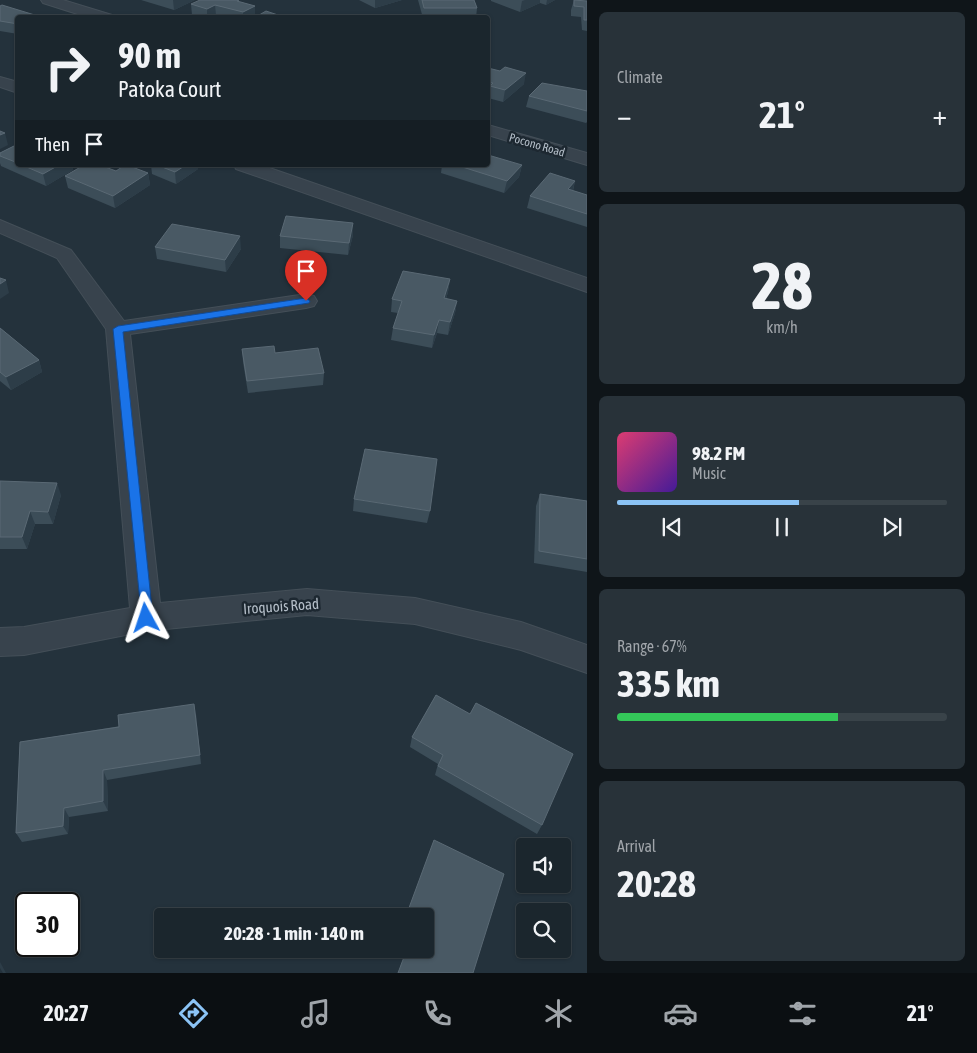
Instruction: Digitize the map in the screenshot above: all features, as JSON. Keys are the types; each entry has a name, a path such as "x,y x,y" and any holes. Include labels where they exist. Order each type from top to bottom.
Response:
{"street":[{"path":"48,0 97,15"},
{"path":"0,82 15,87"},
{"name":"Pocono Road","path":"490,131 587,159"},
{"path":"249,167 587,285"},
{"path":"0,226 64,254 118,329 146,618"},
{"path":"118,329 306,301"},
{"name":"Iroquois Road","path":"0,642 24,641 146,618 307,602 415,611 521,636 587,659"}],"building":[{"path":"200,0 239,0 237,1 255,6 243,12 215,5 207,9 191,4"},
{"path":"422,0 474,0 477,8 424,8"},
{"path":"574,0 587,1 587,20 584,20 584,7 574,6"},
{"path":"0,6 35,15 15,15 15,24 0,21"},
{"path":"266,11 278,15 259,15"},
{"path":"505,67 526,73 505,90 490,86 493,83 490,82 490,68 500,71"},
{"path":"542,83 587,91 587,111 529,96"},
{"path":"15,146 15,162 0,156 0,153"},
{"path":"490,156 522,165 507,181 462,167 490,167"},
{"path":"27,167 55,167 43,174"},
{"path":"81,167 105,167 116,171 122,167 132,167 148,173 113,196 65,176"},
{"path":"162,167 183,167 175,172"},
{"path":"550,173 575,181 568,189 587,195 587,214 530,196"},
{"path":"286,216 353,223 349,243 280,236"},
{"path":"172,224 240,236 225,260 155,247"},
{"path":"403,271 450,279 444,298 457,301 450,322 439,320 434,335 393,328 402,301 392,299"},
{"path":"0,278 6,280 0,284"},
{"path":"0,328 39,360 6,377 0,372"},
{"path":"274,346 275,353 318,348 324,373 247,381 242,349"},
{"path":"365,449 437,459 430,511 354,499"},
{"path":"0,481 57,483 48,512 30,511 22,537 0,537"},
{"path":"540,494 587,501 587,559 539,551"},
{"path":"436,695 470,714 476,703 573,754 542,825 438,766 443,755 412,737"},
{"path":"194,704 200,755 103,770 103,801 64,808 63,826 16,833 20,742 119,727 118,715"},
{"path":"434,840 504,874 473,973 398,973 404,958 434,958 434,908 409,908"}],"route":[{"path":"146,618 118,329 306,301"}]}
